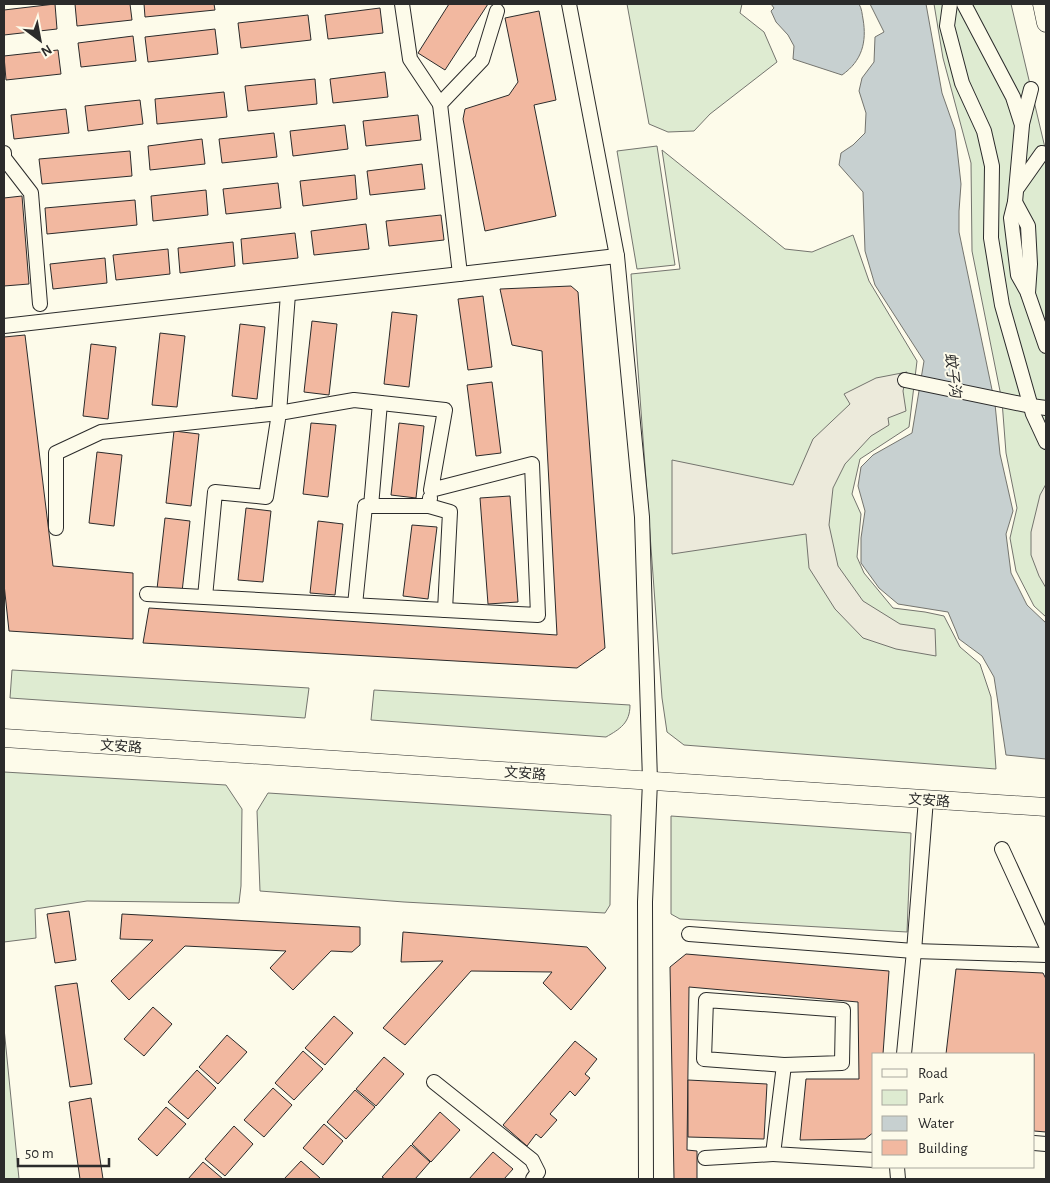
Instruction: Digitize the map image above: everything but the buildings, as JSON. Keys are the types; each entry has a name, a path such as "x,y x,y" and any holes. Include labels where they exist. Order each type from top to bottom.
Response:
{"main road":[{"path":"1042,4 1046,23"},
{"name":"文安路","path":"4,738 1046,807"}],"street":[{"path":"402,4 410,59 440,104 460,274"},
{"path":"569,4 617,256 642,517 650,781 646,902 646,1179"},
{"path":"950,4 947,26 962,83 984,131 992,166 991,238 1002,305 1033,414 1046,442"},
{"path":"964,4 1014,97 1022,125"},
{"path":"440,104 482,60 497,11"},
{"path":"1031,89 1022,125 1016,195 1011,218 1018,275 1028,294 1046,346"},
{"path":"4,153 4,158 31,193 40,304"},
{"path":"1016,195 1042,153"},
{"path":"4,326 617,256"},
{"path":"205,597 215,492 266,497 279,413 288,294"},
{"path":"905,380 1046,408"},
{"path":"56,528 56,453 101,432 279,413 354,400 445,410 429,506"},
{"path":"371,506 380,403"},
{"path":"147,594 538,615 532,464 431,490"},
{"path":"355,605 365,506 429,506 450,512 445,610"},
{"path":"904,1053 926,799"},
{"path":"1002,850 1046,945"},
{"path":"689,934 914,951 1046,955"},
{"path":"706,1000 843,1010 842,1063 784,1065 704,1059 706,1000"},
{"path":"773,1154 784,1065"},
{"path":"434,1082 532,1160 538,1172 533,1179"},
{"path":"705,1158 773,1154 872,1160"}],"green space":[{"path":"627,4 742,4 740,13 764,32 777,62 710,114 694,131 668,132 649,124"},
{"path":"934,4 1011,4 1046,152 1046,617 1034,606 1016,571 1010,538 1017,508 1006,453 1002,401 972,251 971,163 943,58"},
{"path":"657,146 675,265 637,269 617,151"},
{"path":"662,150 785,249 812,252 853,235 869,281 917,361 909,427 860,459 852,494 861,514 857,557 864,573 893,608 944,616 960,647 980,664 991,697 996,769 684,745 667,732 662,698 631,274 680,269"},
{"path":"12,670 309,688 305,718 10,698"},
{"path":"374,690 630,705 630,711 623,725 606,737 371,720"},
{"path":"4,772 226,785 242,809 239,903 87,901 35,909 36,938 4,942"},
{"path":"268,793 611,815 610,905 605,913 404,902 260,891 257,811"},
{"path":"671,816 911,833 907,932 680,919 671,914"},
{"path":"4,1028 19,1179 4,1179"}],"shaded area":[{"path":"907,372 903,391 906,411 888,418 889,425 871,436 845,464 833,488 829,525 838,566 863,601 900,624 935,629 936,656 896,649 863,638 835,609 809,568 806,534 672,554 672,460 793,485 813,439 850,404 844,394 876,378"},
{"path":"1046,484 1046,588 1031,555 1031,532 1040,495"}],"water":[{"path":"771,4 859,4 862,13 864,35 862,50 854,64 842,75 793,59 794,46 788,35 776,22 771,11 774,8"},
{"name":"蚊子沟","path":"870,4 926,4 942,93 955,130 961,184 959,232 995,404 1000,454 1013,511 1006,534 1011,573 1027,605 1046,623 1046,759 1006,755 994,677 982,656 959,639 948,612 898,604 879,588 861,563 861,538 865,511 858,486 861,467 873,455 912,433 924,361 875,285 865,251 863,192 839,165 841,153 853,145 865,133 866,113 859,91 862,78 874,62 875,37 884,32"}]}
